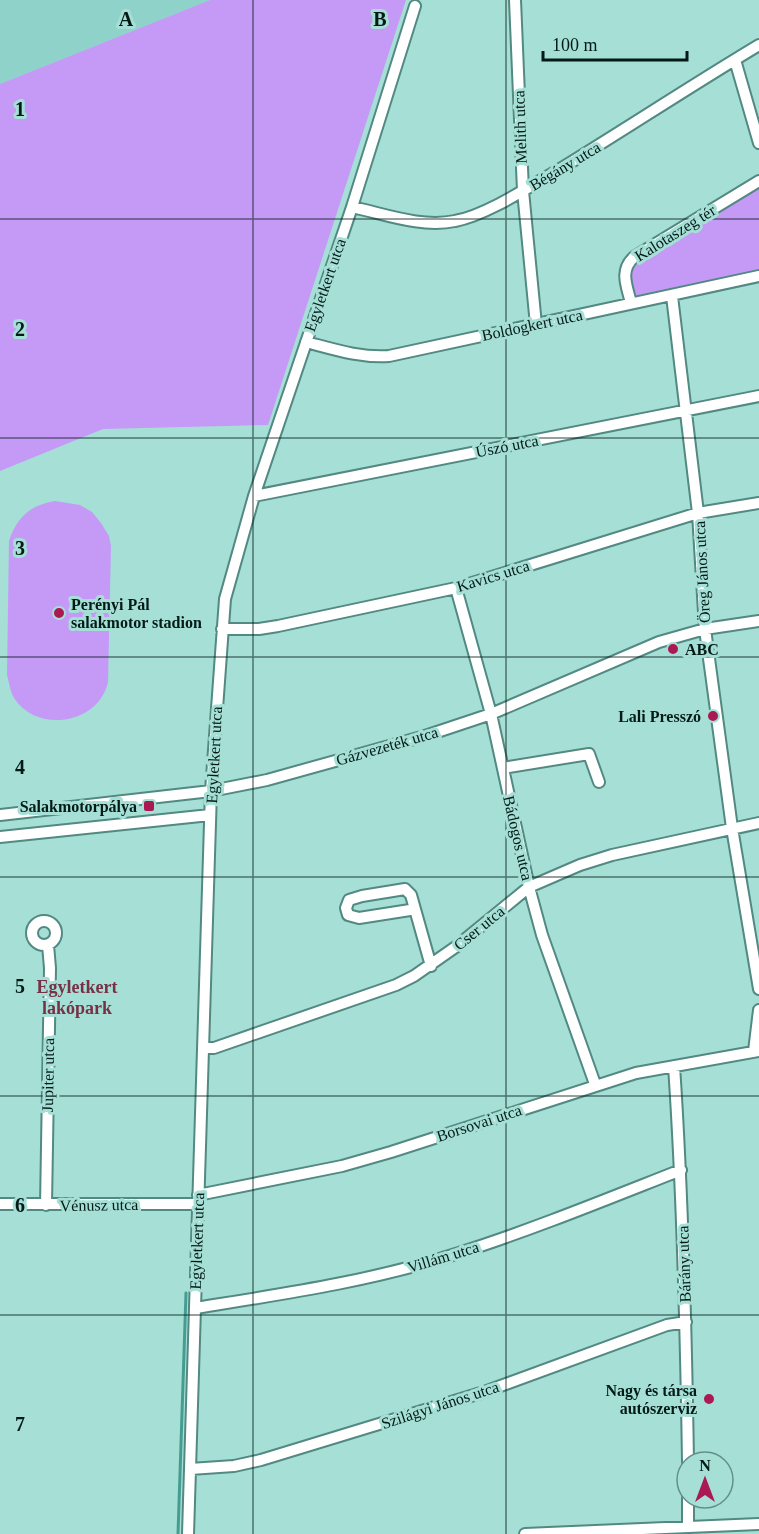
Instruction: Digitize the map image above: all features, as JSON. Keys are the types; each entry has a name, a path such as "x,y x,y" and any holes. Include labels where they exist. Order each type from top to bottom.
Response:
{"street":[{"name":"Melith utca","path":"515,0 523,191 536,325"},
{"name":"Egyletkert utca","path":"188,1534 211,791 222,629 228,583 254,496 352,207 415,6"},
{"name":"Bégány utca","path":"352,207 412,220 438,223 473,216 523,191 759,45"},
{"path":"735,60 759,143"},
{"name":"Kalotaszeg tér","path":"631,303 624,276 627,264 634,257 759,182"},
{"name":"Boldogkert utca","path":"306,342 372,357 389,356 759,276"},
{"name":"Öreg János utca","path":"672,296 698,513 705,629 732,828 759,989"},
{"name":"Úszó utca","path":"254,496 759,396"},
{"name":"Kavics utca","path":"222,629 259,629 278,626 456,588 698,513 759,503"},
{"name":"Bádogos utca","path":"456,588 490,714 542,935 595,1084"},
{"name":"Gázvezeték utca","path":"0,815 211,791 267,780 425,736 490,714 659,642 705,629 759,621"},
{"path":"503,768 589,754 599,782"},
{"path":"0,837 210,815"},
{"name":"Cser utca","path":"203,1048 214,1048 396,985 431,966 529,887 580,865 601,858 759,824"},
{"path":"410,910 360,918 348,915 346,909 349,900 405,889 411,895 431,966"},
{"name":"Jupiter utca","path":"46,1205 50,968 48,945"},
{"path":"756,1051 759,1010"},
{"name":"Borsovai utca","path":"198,1199 342,1166 391,1152 595,1084 636,1073 756,1051"},
{"name":"Bárány utca","path":"674,1066 681,1170 688,1450"},
{"name":"Villám utca","path":"195,1308 291,1293 402,1269 458,1254 533,1228 681,1170"},
{"name":"Vénusz utca","path":"0,1204 46,1205 198,1199"},
{"name":"Szilágyi János utca","path":"189,1469 234,1466 261,1460 484,1392 667,1325 686,1322"},
{"path":"688,1510 688,1526"},
{"path":"525,1534 759,1524"}],"shaded area":[{"path":"0,0 210,0 0,84"},
{"path":"210,0 406,0 268,425 103,429 0,471 0,84"},
{"path":"759,183 759,271 636,297 633,294 628,282 631,265"},
{"name":"Perényi Pál salakmotor stadion","path":"55,501 80,505 92,512 109,536 111,546 108,682 102,696 93,707 80,715 51,720 37,717 24,709 14,698 7,675 9,541 20,519 32,509"}],"waterway":[{"path":"178,1534 186,1293"}],"place":[{"name":"Perényi Pál salakmotor stadion","path":"59,613"},
{"name":"ABC","path":"673,649"},
{"name":"Lali Presszó","path":"713,716"},
{"name":"Salakmotorpálya","path":"149,806"},
{"name":"Nagy és társa autószerviz","path":"709,1399"}],"district":[{"name":"Egyletkert lakópark","path":"77,997"}]}
